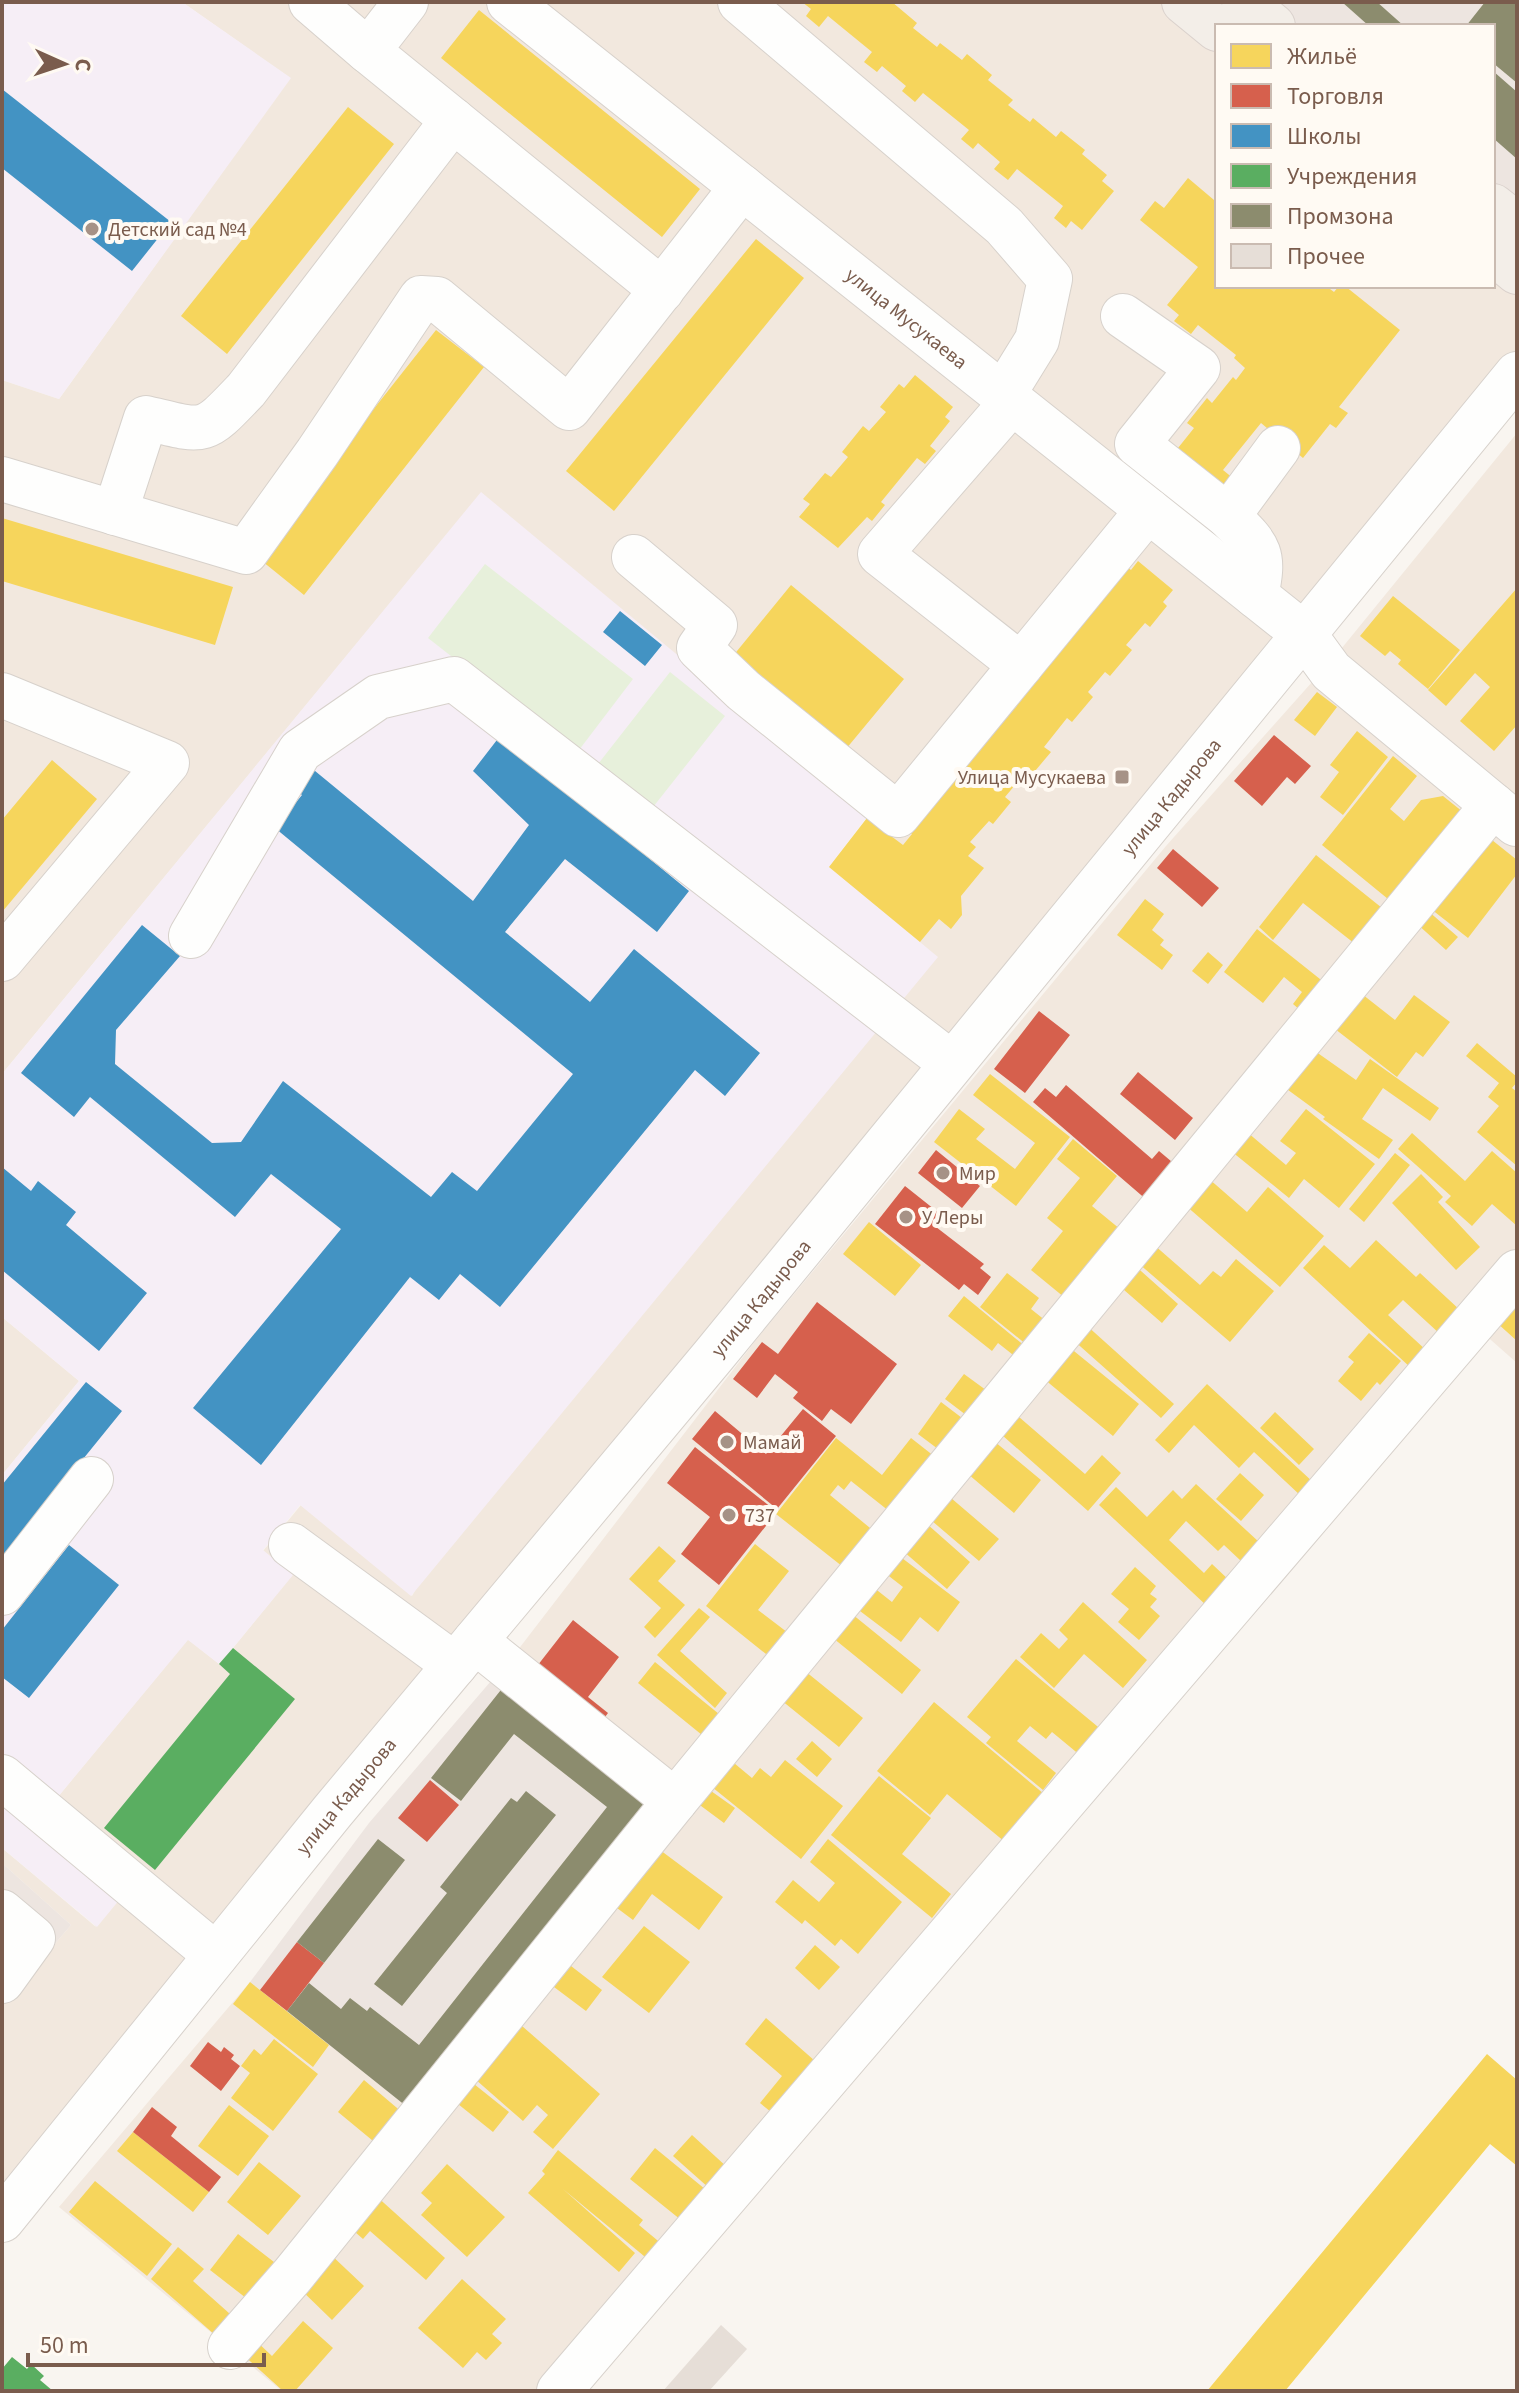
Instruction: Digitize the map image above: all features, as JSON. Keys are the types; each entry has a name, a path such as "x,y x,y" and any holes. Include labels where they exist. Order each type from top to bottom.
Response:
{"main road":[{"path":"1184,2 1215,27"},
{"path":"1244,2 1271,24"},
{"path":"1495,208 1517,225"},
{"path":"1495,254 1517,272"}],"street":[{"path":"311,2 662,290"},
{"path":"368,51 406,2"},
{"name":"улица Мусукаева","path":"509,2 1304,634 1331,671 1505,815"},
{"path":"740,2 1004,226 1050,279 1037,340 1008,398 880,554 1021,665"},
{"path":"115,513 146,418 192,430 213,424 246,390 453,120"},
{"path":"2,479 246,552 421,298 437,299 569,408 742,187"},
{"path":"1123,316 1198,368 1137,444 1228,516 1257,545 1262,571 1256,596"},
{"name":"улица Кадырова","path":"8,2201 714,1355 1517,374"},
{"path":"1228,516 1278,448"},
{"path":"634,557 715,625 699,648 743,690 898,815 1148,510"},
{"path":"191,936 300,751 378,697 454,679 951,1063"},
{"path":"2,695 167,763 2,959"},
{"path":"230,2347 292,2276 675,1801 1505,815"},
{"path":"559,2391 1517,1272"},
{"path":"2,1593 91,1479"},
{"path":"291,1545 465,1653 675,1801"},
{"path":"2,1777 216,1955"},
{"path":"2,1912 33,1938 2,1981"}],"shaded area":[{"name":"Детский сад №4","path":"2,2 182,2 291,78 59,399 2,380"},
{"path":"182,2 1184,2 1215,27 1215,288 1495,288 1495,254 1517,272 1517,374 2,2220 2,2006 71,1925 2,1863 2,1848 96,1927 38,1821 188,1639 219,1664 233,1648 292,1575 263,1551 301,1505 412,1596 829,867 867,818 481,493 2,1074 2,380 59,399 290,78"},
{"path":"1244,2 1517,2 1517,225 1495,208 1495,24 1271,24"},
{"path":"1517,433 1517,1363 1483,1333 584,2391 282,2391 59,2207 250,1982 287,2011 514,1655 756,1340 1166,846 1337,654"},
{"path":"481,492 869,814 829,867 938,957 411,1596 300,1505 263,1550 293,1575 233,1648 219,1664 188,1640 38,1821 125,1893 97,1927 2,1848 2,1475 79,1381 2,1317 2,1074"},
{"path":"2,1317 79,1381 2,1475"},
{"path":"497,1674 663,1800 411,2110 250,1982 369,1823"},
{"path":"2,1863 71,1925 2,2006"}],"green space":[{"path":"485,564 633,679 576,754 428,638"},
{"path":"670,672 725,716 646,816 591,773"}],"building: Жильё":[{"path":"802,2 892,2 917,23 913,28 937,47 940,43 962,60 967,54 992,75 988,80 1013,100 1008,105 1030,122 1033,118 1056,137 1061,131 1085,150 1082,154 1107,175 1102,181 1114,191 1082,230 1071,221 1066,228 1054,218 1063,206 1017,169 1008,180 994,169 1000,162 978,143 973,149 961,139 969,130 923,93 915,102 902,91 906,86 882,66 877,72 864,62 872,52 828,16 819,27 806,16 811,9"},
{"path":"479,10 700,189 662,237 441,58"},
{"path":"348,107 394,144 227,354 181,316"},
{"path":"1188,178 1215,199 1215,288 1329,288 1334,292 1337,288 1348,288 1400,330 1339,407 1348,413 1336,428 1330,424 1303,458 1261,423 1223,470 1234,479 1224,493 1174,453 1194,428 1187,423 1207,398 1212,403 1233,377 1236,380 1245,368 1234,358 1236,355 1198,325 1191,334 1174,321 1179,315 1167,305 1198,267 1140,220 1155,201 1164,208"},
{"path":"756,239 804,278 614,511 566,471"},
{"path":"436,330 484,367 304,595 257,557"},
{"path":"915,375 953,407 945,417 950,421 930,446 936,451 925,464 917,458 881,502 885,505 872,521 867,517 838,548 799,517 810,504 803,499 825,473 831,477 848,457 842,452 863,426 869,431 886,412 880,407 899,384 904,388"},
{"path":"2,518 233,587 215,645 2,581"},
{"path":"1138,561 1173,590 1163,602 1167,606 1150,627 1145,623 1126,645 1132,650 1110,676 1105,672 1088,692 1093,697 1072,722 1067,718 1044,747 1051,752 1030,777 1025,773 1005,797 1011,802 993,824 989,821 970,842 976,847 968,856 984,868 961,896 962,915 951,929 939,919 920,942 829,867 867,818 903,845 912,834 908,831 1005,710 1010,714 1031,688 1026,684 1125,565 1131,570"},
{"path":"791,585 904,679 841,755 728,662"},
{"path":"1517,588 1517,725 1494,751 1460,721 1490,687 1475,673 1446,706 1428,690"},
{"path":"1393,596 1460,650 1428,689 1398,664 1401,660 1390,651 1385,656 1360,636"},
{"path":"1317,692 1337,707 1315,736 1294,720"},
{"path":"1357,731 1388,757 1343,815 1320,797 1339,772 1330,765"},
{"path":"1393,756 1417,776 1390,809 1404,821 1421,800 1443,796 1463,812 1399,908 1322,845"},
{"path":"52,760 97,799 2,912 2,820"},
{"path":"1487,836 1517,860 1517,874 1468,938 1431,909"},
{"path":"1316,855 1392,916 1364,951 1303,903 1273,940 1259,927"},
{"path":"1145,899 1164,914 1152,930 1164,940 1160,945 1173,955 1162,970 1117,935"},
{"path":"1427,910 1458,937 1446,950 1416,923"},
{"path":"1257,929 1330,987 1307,1016 1293,1004 1302,992 1284,977 1263,1003 1224,972"},
{"path":"1208,952 1223,965 1208,984 1192,971"},
{"path":"1353,987 1395,1020 1414,995 1450,1022 1423,1057 1416,1052 1397,1077 1326,1022"},
{"path":"1477,1043 1517,1077 1512,1088 1517,1092 1517,1166 1477,1132 1499,1106 1488,1097 1499,1083 1466,1056"},
{"path":"1312,1049 1356,1080 1370,1059 1439,1108 1430,1121 1383,1088 1362,1119 1393,1140 1379,1159 1284,1087"},
{"path":"990,1074 1070,1137 1016,1206 934,1142 959,1109 985,1129 976,1139 1015,1169 1035,1143 973,1095"},
{"path":"1306,1109 1375,1164 1339,1208 1304,1179 1289,1198 1231,1151 1247,1132 1286,1165 1296,1153 1280,1141"},
{"path":"1412,1133 1465,1181 1492,1151 1517,1173 1517,1226 1492,1204 1472,1226 1445,1202 1451,1196 1398,1149"},
{"path":"1073,1139 1117,1176 1092,1206 1126,1234 1070,1302 1031,1270 1063,1231 1047,1218 1080,1178 1057,1159"},
{"path":"1395,1153 1410,1165 1364,1222 1349,1209"},
{"path":"1421,1174 1443,1197 1438,1202 1480,1247 1456,1270 1392,1203"},
{"path":"1208,1178 1247,1212 1268,1187 1324,1236 1280,1287 1185,1205"},
{"path":"869,1222 921,1265 895,1296 843,1254"},
{"path":"1376,1240 1416,1277 1420,1273 1461,1311 1440,1334 1403,1300 1388,1315 1427,1351 1411,1368 1303,1268 1324,1245 1350,1268"},
{"path":"1153,1244 1200,1285 1213,1271 1221,1277 1236,1259 1274,1291 1230,1342 1138,1263"},
{"path":"1132,1263 1178,1304 1162,1323 1116,1283"},
{"path":"1007,1273 1039,1298 1031,1309 1046,1321 1027,1345 980,1307"},
{"path":"964,1296 1026,1347 1017,1358 998,1343 992,1351 948,1316"},
{"path":"1517,1297 1517,1341 1496,1322"},
{"path":"1085,1324 1174,1404 1161,1418 1072,1339"},
{"path":"1369,1333 1401,1361 1361,1401 1338,1381 1354,1362 1348,1357"},
{"path":"1069,1347 1139,1404 1113,1436 1044,1379"},
{"path":"964,1374 990,1393 970,1418 945,1399"},
{"path":"1207,1384 1314,1483 1301,1496 1254,1452 1239,1468 1194,1425 1169,1453 1155,1440"},
{"path":"941,1402 966,1421 942,1452 918,1434"},
{"path":"1275,1412 1314,1449 1299,1465 1260,1428"},
{"path":"1019,1417 1085,1474 1102,1455 1121,1473 1088,1511 1002,1435"},
{"path":"836,1438 882,1475 911,1438 939,1460 894,1515 851,1481 844,1490 838,1485 830,1495 881,1537 852,1574 776,1514"},
{"path":"994,1441 1041,1480 1014,1513 968,1474"},
{"path":"1240,1473 1264,1495 1241,1521 1216,1499"},
{"path":"1196,1484 1259,1542 1241,1561 1224,1545 1218,1551 1186,1521 1169,1540 1204,1573 1212,1564 1230,1581 1207,1606 1099,1505 1116,1487 1147,1517 1173,1490 1182,1499"},
{"path":"944,1492 999,1539 979,1561 925,1515"},
{"path":"927,1524 970,1562 947,1589 903,1551"},
{"path":"755,1544 789,1571 758,1610 800,1642 781,1666 706,1606"},
{"path":"659,1546 676,1561 658,1581 685,1605 655,1638 644,1627 661,1608 629,1579"},
{"path":"898,1555 960,1602 938,1632 920,1617 901,1642 856,1608 873,1587 892,1602 903,1587 885,1573"},
{"path":"1135,1567 1156,1586 1150,1594 1157,1599 1150,1607 1160,1616 1139,1640 1118,1622 1129,1609 1111,1594"},
{"path":"1083,1602 1147,1660 1123,1688 1084,1654 1054,1688 1020,1657 1041,1633 1059,1649 1068,1639 1059,1630"},
{"path":"699,1608 710,1617 680,1651 727,1693 715,1708 657,1655"},
{"path":"852,1614 921,1670 902,1694 833,1638"},
{"path":"1016,1659 1103,1731 1081,1756 1052,1732 1046,1739 1030,1726 1017,1741 1056,1773 1043,1790 986,1743 991,1737 967,1717"},
{"path":"655,1662 719,1714 702,1735 638,1683"},
{"path":"805,1671 863,1718 839,1747 781,1700"},
{"path":"934,1702 1044,1794 1005,1842 947,1794 930,1815 877,1771"},
{"path":"812,1741 832,1759 817,1777 796,1759"},
{"path":"728,1758 752,1778 760,1768 771,1777 785,1760 843,1806 801,1859 707,1783"},
{"path":"879,1776 931,1818 902,1854 951,1894 932,1918 831,1835"},
{"path":"704,1786 735,1808 724,1823 693,1800"},
{"path":"828,1839 902,1902 858,1954 841,1939 835,1946 805,1920 802,1924 775,1902 793,1880 819,1902 835,1883 810,1862"},
{"path":"656,1847 723,1897 699,1930 652,1894 633,1920 613,1905"},
{"path":"644,1926 690,1962 649,2013 602,1977"},
{"path":"815,1945 840,1967 819,1990 795,1968"},
{"path":"571,1966 602,1990 586,2011 554,1987"},
{"path":"250,1982 329,2045 313,2067 233,2004"},
{"path":"766,2018 815,2061 771,2112 760,2103 782,2076 745,2044"},
{"path":"522,2026 600,2094 553,2149 533,2132 548,2115 537,2105 523,2121 475,2079"},
{"path":"274,2039 318,2074 273,2131 231,2098 250,2073 241,2066 254,2049 261,2055"},
{"path":"1487,2054 1517,2080 1517,2166 1490,2144 1285,2391 1207,2391"},
{"path":"364,2080 410,2119 384,2150 338,2112"},
{"path":"474,2084 509,2112 493,2132 458,2104"},
{"path":"229,2105 269,2136 238,2176 198,2146"},
{"path":"133,2132 209,2192 193,2212 117,2151"},
{"path":"692,2135 728,2168 709,2188 673,2156"},
{"path":"655,2148 711,2194 686,2224 630,2179"},
{"path":"558,2150 643,2220 639,2225 663,2245 650,2261 563,2189 635,2253 619,2272 528,2193 545,2174 542,2171"},
{"path":"259,2162 301,2196 268,2235 227,2202"},
{"path":"447,2164 505,2217 467,2257 421,2215 432,2203 421,2193"},
{"path":"95,2181 172,2244 147,2276 69,2212"},
{"path":"374,2194 445,2258 426,2280 370,2231 363,2239 347,2225"},
{"path":"238,2234 283,2269 255,2305 210,2270"},
{"path":"178,2247 204,2269 193,2281 239,2322 223,2342 151,2279"},
{"path":"328,2252 364,2286 332,2320 296,2285"},
{"path":"462,2279 506,2319 492,2334 502,2343 486,2360 477,2352 463,2368 418,2328"},
{"path":"303,2321 333,2348 295,2391 283,2391 241,2353 254,2339 272,2356"}],"building: Торговля":[{"path":"1274,735 1311,766 1295,784 1287,777 1262,806 1234,781"},
{"path":"1173,849 1219,888 1202,907 1157,868"},
{"path":"1039,1011 1070,1035 1025,1093 994,1069"},
{"path":"1138,1072 1193,1118 1175,1140 1120,1094"},
{"path":"1066,1085 1152,1159 1159,1151 1178,1167 1148,1201 1033,1102 1045,1088 1056,1097"},
{"path":"936,1150 980,1186 962,1208 918,1173"},
{"path":"905,1186 944,1217 936,1227 984,1264 980,1268 991,1277 978,1295 964,1284 959,1290 875,1224"},
{"path":"817,1302 897,1364 851,1424 831,1409 822,1421 793,1398 798,1392 775,1374 757,1398 733,1379 762,1342 778,1354"},
{"path":"803,1409 836,1436 777,1509 692,1439 715,1411 766,1454"},
{"path":"695,1447 777,1512 719,1585 681,1554 710,1517 667,1483"},
{"path":"573,1620 619,1657 588,1697 608,1713 594,1732 527,1679"},
{"path":"430,1780 459,1805 427,1842 398,1818"},
{"path":"297,1942 324,1963 287,2011 260,1990"},
{"path":"208,2042 221,2052 224,2047 234,2055 231,2059 240,2066 221,2091 190,2066"},
{"path":"152,2107 177,2127 171,2136 221,2177 209,2192 133,2132"}],"building: Школы":[{"path":"2,89 171,222 132,271 2,168"},
{"path":"620,611 662,645 645,666 603,632"},
{"path":"500,736 689,891 657,932 565,859 505,932 590,1002 634,949 760,1053 725,1096 695,1070 500,1307 460,1274 439,1300 410,1277 261,1465 193,1408 341,1229 271,1174 235,1217 90,1097 74,1117 21,1073 142,925 180,956 116,1030 115,1064 212,1143 241,1142 283,1081 431,1197 452,1172 477,1191 573,1074 275,828 302,795 291,787 309,766 473,901 529,825 473,771"},
{"path":"2,1167 31,1191 38,1181 76,1212 66,1225 147,1293 99,1351 2,1270"},
{"path":"86,1382 122,1411 2,1559 2,1485"},
{"path":"69,1545 119,1585 29,1698 2,1677 2,1630"}],"building: Учреждения":[{"path":"233,1648 295,1699 155,1870 104,1828 230,1674 219,1664"},
{"path":"12,2357 27,2369 31,2364 44,2376 40,2380 53,2391 2,2391 2,2369"}],"building: Промзона":[{"path":"1342,2 1377,2 1402,24 1367,24"},
{"path":"1485,2 1517,2 1517,83 1495,65 1495,24 1468,24"},
{"path":"1495,73 1517,92 1517,159 1495,140"},
{"path":"508,1681 657,1799 411,2110 287,2011 309,1983 341,2009 350,1998 367,2011 370,2007 419,2045 607,1807 514,1734 461,1801 431,1778"},
{"path":"526,1791 556,1815 402,2006 374,1984 447,1893 440,1887 511,1798 517,1802"},
{"path":"378,1839 405,1860 324,1963 297,1942"}],"building: Прочее":[{"path":"721,2325 747,2349 709,2391 663,2391"}],"place":[{"name":"Детский сад №4","path":"92,229"},
{"name":"Улица Мусукаева","path":"1122,777"},
{"name":"Мир","path":"943,1173"},
{"name":"У Леры","path":"906,1217"},
{"name":"Мамай","path":"727,1442"},
{"name":"737","path":"729,1515"}]}
